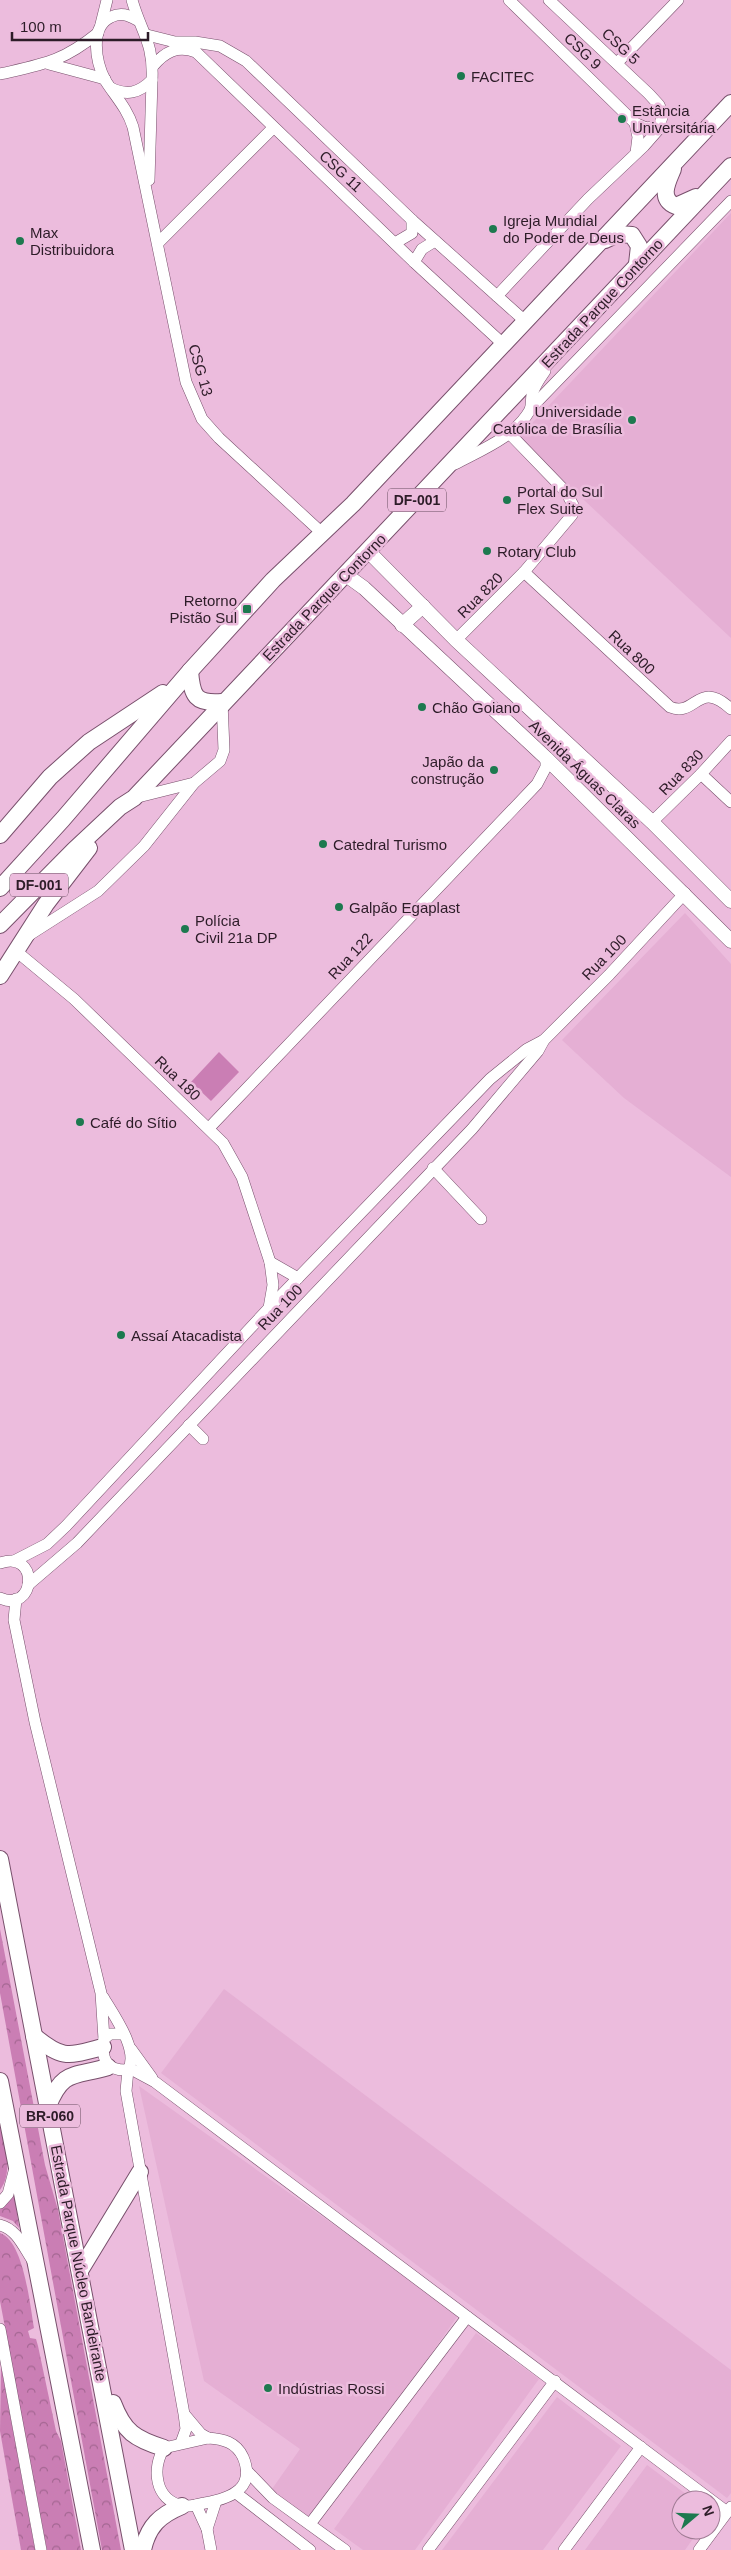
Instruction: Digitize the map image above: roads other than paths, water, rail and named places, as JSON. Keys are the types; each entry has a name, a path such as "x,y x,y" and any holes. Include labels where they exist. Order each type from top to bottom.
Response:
{"highway":[{"name":"DF-001","path":"0,888 63,819 184,676 273,580 353,504 731,104"},
{"path":"676,162 666,185 665,194 667,200 676,206 707,190"},
{"name":"Estrada Parque Contorno","path":"120,807 134,798 222,702 368,552 731,166"},
{"path":"601,242 618,234 632,235 639,246 637,264"},
{"path":"0,835 50,777 89,742 184,676 193,693 198,698 204,702 222,702"},
{"name":"DF-001","path":"0,925 120,807"},
{"path":"0,976 46,904 120,807"},
{"name":"Estrada Parque Núcleo Bandeirante","path":"0,1859 133,2550"},
{"path":"34,2036 52,2051 62,2054 104,2043"},
{"path":"48,2106 56,2086 66,2078 111,2068"},
{"name":"BR-060","path":"0,2081 92,2550"},
{"path":"80,2269 140,2172"},
{"path":"100,2372 124,2427 137,2438 164,2448"},
{"path":"143,2550 146,2536 158,2518 189,2505"}],"main road":[{"name":"Avenida Águas Claras","path":"368,552 456,640 652,822 731,901"},
{"name":"Avenida Águas Claras","path":"346,575 364,588 546,758 685,893 731,941"},
{"path":"402,625 423,606"}],"street":[{"path":"107,0 100,29 97,54 108,84 130,116 149,197"},
{"path":"132,0 137,20 147,34 153,66 149,197"},
{"name":"CSG 9","path":"509,0 635,123"},
{"name":"CSG 5","path":"549,0 617,63 659,106 661,123"},
{"path":"617,63 678,0"},
{"path":"0,74 49,64 80,47 112,16 123,14 137,20"},
{"path":"147,34 174,42 207,43 233,51 246,61 412,220 525,322"},
{"name":"CSG 11","path":"153,66 163,54 176,49 196,52 273,128 503,344"},
{"path":"49,64 130,93 143,88 152,80"},
{"path":"635,123 646,128 661,123"},
{"path":"635,123 638,151"},
{"path":"497,296 588,199 638,151 661,123"},
{"path":"158,243 273,128"},
{"name":"CSG 13","path":"149,197 186,382 202,419 219,438 322,533"},
{"path":"447,468 510,433 531,408 731,201"},
{"path":"395,243 412,233 412,220"},
{"path":"414,262 422,248 435,241"},
{"path":"531,408 536,384 554,355"},
{"name":"Rua 820","path":"456,640 524,572 570,520 573,505 566,492 510,433"},
{"name":"Rua 800","path":"524,572 670,708 679,709 711,696 720,698 731,709"},
{"path":"19,945 98,892 144,846 194,783 220,761 224,750 222,702"},
{"name":"Rua 830","path":"652,822 701,774 731,741"},
{"name":"Rua 122","path":"209,1128 537,784 546,768 546,758"},
{"path":"701,774 731,802"},
{"path":"134,798 194,783"},
{"name":"Rua 100","path":"0,1563 14,1561 40,1549 66,1526 394,1177 490,1079 527,1049 544,1040 609,975 685,893"},
{"name":"Rua 180","path":"19,945 209,1128 231,1156 242,1178 270,1262 272,1284 269,1308"},
{"name":"Rua 100","path":"16,1599 22,1596 28,1585 77,1543 410,1193 496,1100 538,1052 544,1040"},
{"path":"433,1168 481,1219"},
{"path":"394,1177 410,1193"},
{"path":"270,1262 298,1278"},
{"path":"249,1331 264,1346"},
{"path":"189,1425 203,1439"},
{"path":"14,1561 24,1567 28,1573 28,1585"},
{"path":"1,1599 16,1599 14,1620 38,1732 101,1993 104,2043 111,2068 126,2090"},
{"path":"1,1599 14,1620"},
{"path":"101,1993 124,2034 129,2047 155,2082"},
{"path":"104,2043 110,2034 124,2034"},
{"path":"129,2047 126,2090 184,2414 186,2429 180,2443"},
{"path":"111,2068 128,2069 155,2082 641,2447 729,2509 699,2550"},
{"path":"0,2203 8,2194 16,2162"},
{"path":"0,2225 6,2226 16,2234 36,2268"},
{"path":"310,2524 467,2317"},
{"path":"0,2329 41,2550"},
{"path":"428,2550 555,2381"},
{"path":"184,2414 201,2434 208,2438"},
{"path":"247,2471 243,2486 236,2493 216,2501 189,2505 168,2499 158,2484 156,2467 164,2448 208,2438 220,2439 236,2447 241,2453 247,2471 272,2498 345,2550"},
{"path":"564,2550 641,2447"},
{"path":"236,2493 259,2511 295,2546 310,2550"},
{"path":"259,2511 266,2500 272,2498"},
{"path":"207,2529 216,2501"},
{"path":"189,2505 207,2529 211,2550"}],"place":[{"name":"FACITEC","path":"461,76"},
{"name":"Estância Universitária","path":"622,119"},
{"name":"Igreja Mundial do Poder de Deus","path":"493,229"},
{"name":"Max Distribuidora","path":"20,241"},
{"name":"Universidade Católica de Brasília","path":"632,420"},
{"name":"Portal do Sul Flex Suite","path":"507,500"},
{"name":"Rotary Club","path":"487,551"},
{"name":"Retorno Pistão Sul","path":"247,609"},
{"name":"Chão Goiano","path":"422,707"},
{"name":"Japão da construção","path":"494,770"},
{"name":"Catedral Turismo","path":"323,844"},
{"name":"Galpão Egaplast","path":"339,907"},
{"name":"Polícia Civil 21a DP","path":"185,929"},
{"name":"Café do Sítio","path":"80,1122"},
{"name":"Assaí Atacadista","path":"121,1335"},
{"name":"Indústrias Rossi","path":"268,2388"}]}
